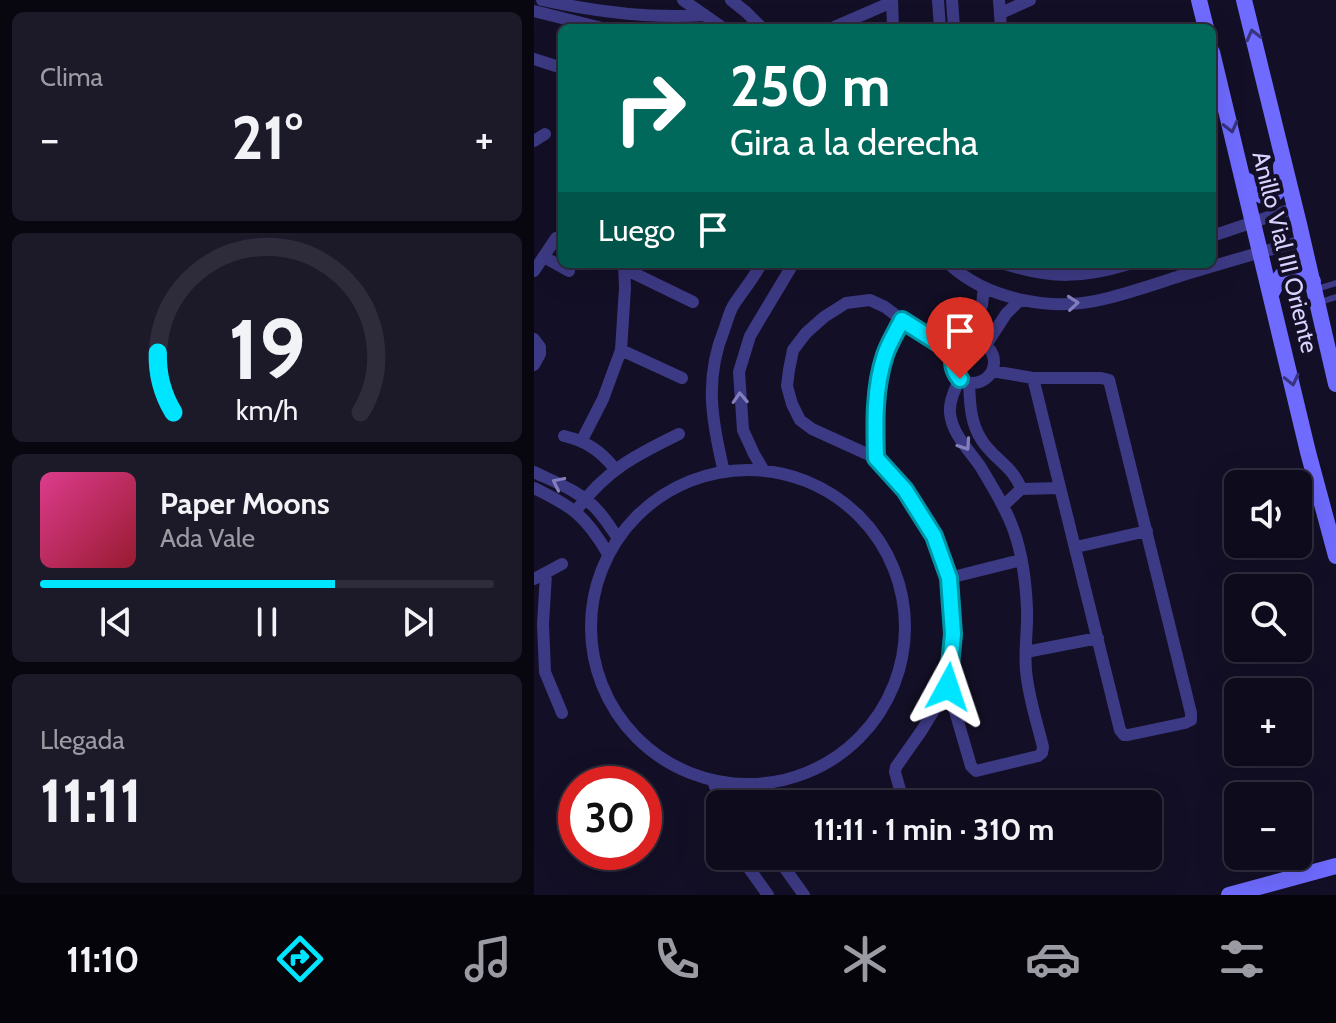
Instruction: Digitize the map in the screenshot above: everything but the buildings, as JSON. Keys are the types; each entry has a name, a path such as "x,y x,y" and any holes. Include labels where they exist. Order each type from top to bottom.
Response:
{"main road":[{"path":"1199,0 1205,24"},
{"name":"Anillo Vial III Oriente","path":"1244,0 1336,384"},
{"name":"Anillo Vial III Oriente","path":"1216,68 1336,556"},
{"path":"1240,165 1252,189 1263,197 1268,196 1282,182 1281,149"},
{"path":"1271,294 1283,273 1292,269 1300,270 1315,291"},
{"path":"1229,895 1336,866"}],"street":[{"path":"542,0 648,22 705,15"},
{"path":"683,0 717,24"},
{"path":"731,0 758,24"},
{"path":"938,0 940,24"},
{"path":"952,0 954,24"},
{"path":"1000,7 1030,0"},
{"path":"841,24 892,1 893,24"},
{"path":"534,11 586,24"},
{"path":"612,24 613,14"},
{"path":"534,59 558,67"},
{"path":"1216,235 1295,208"},
{"path":"534,271 556,238"},
{"path":"1216,265 1303,241"},
{"path":"544,257 558,265"},
{"path":"564,268 569,271"},
{"path":"582,440 603,399 621,350 625,268"},
{"path":"627,268 693,302"},
{"path":"724,472 714,429 711,391 716,350 732,308 759,268"},
{"path":"764,471 743,430 739,372 750,336 791,268"},
{"path":"953,268 984,287 1020,300 1052,304 1101,300 1205,268"},
{"path":"1018,268 1059,275 1095,274 1115,268"},
{"path":"968,342 982,305 984,287"},
{"path":"954,353 870,300 846,303 824,317 793,350 787,386 800,420 812,429 876,458 905,490 934,536 949,578 953,634 948,687 971,766 976,771 1038,756 1043,747 1028,686 1027,608 1014,531 1003,506 955,430 950,413 952,397 964,381"},
{"path":"986,345 1006,314 1020,300"},
{"path":"876,458 875,420 879,378 886,352 902,320"},
{"path":"534,339 540,347 540,354 534,365"},
{"path":"964,381 978,382 992,371 992,353 986,345 968,342 954,353 952,362 954,371 964,381 980,439 1019,482 1021,489 1003,506"},
{"path":"621,350 682,378"},
{"path":"992,371 1033,378 1109,380 1191,713 1191,720 1185,723 1124,735 1120,730 1033,378"},
{"path":"575,512 615,469 679,434"},
{"path":"564,436 582,440 605,457 615,469"},
{"path":"764,471 796,477 825,490 866,523 890,558 901,588 906,620 904,652 895,683 881,712 861,737 836,758 808,773 753,787 713,781 682,771 655,755 631,734 612,708 598,679 591,648 590,616 596,584 608,554 634,518 653,501 699,478 724,472 764,471"},
{"path":"534,472 585,499 618,538"},
{"path":"1021,489 1060,488"},
{"path":"537,493 567,505 585,519 608,554"},
{"path":"1076,547 1147,531"},
{"path":"949,578 1021,560"},
{"path":"562,564 540,576 545,672 562,713"},
{"path":"1026,652 1098,638"},
{"path":"534,680 545,672"},
{"path":"900,790 896,767 948,687"},
{"path":"713,781 717,790"},
{"path":"750,870 768,895"},
{"path":"786,870 804,895"}],"lane":[{"path":"1315,291 1336,283"},
{"path":"1315,291 1336,297"}],"route":[{"path":"948,687 953,634 949,578 934,536 905,490 876,458 875,420 879,378 886,352 902,320 954,353 954,371 960,379"}]}
